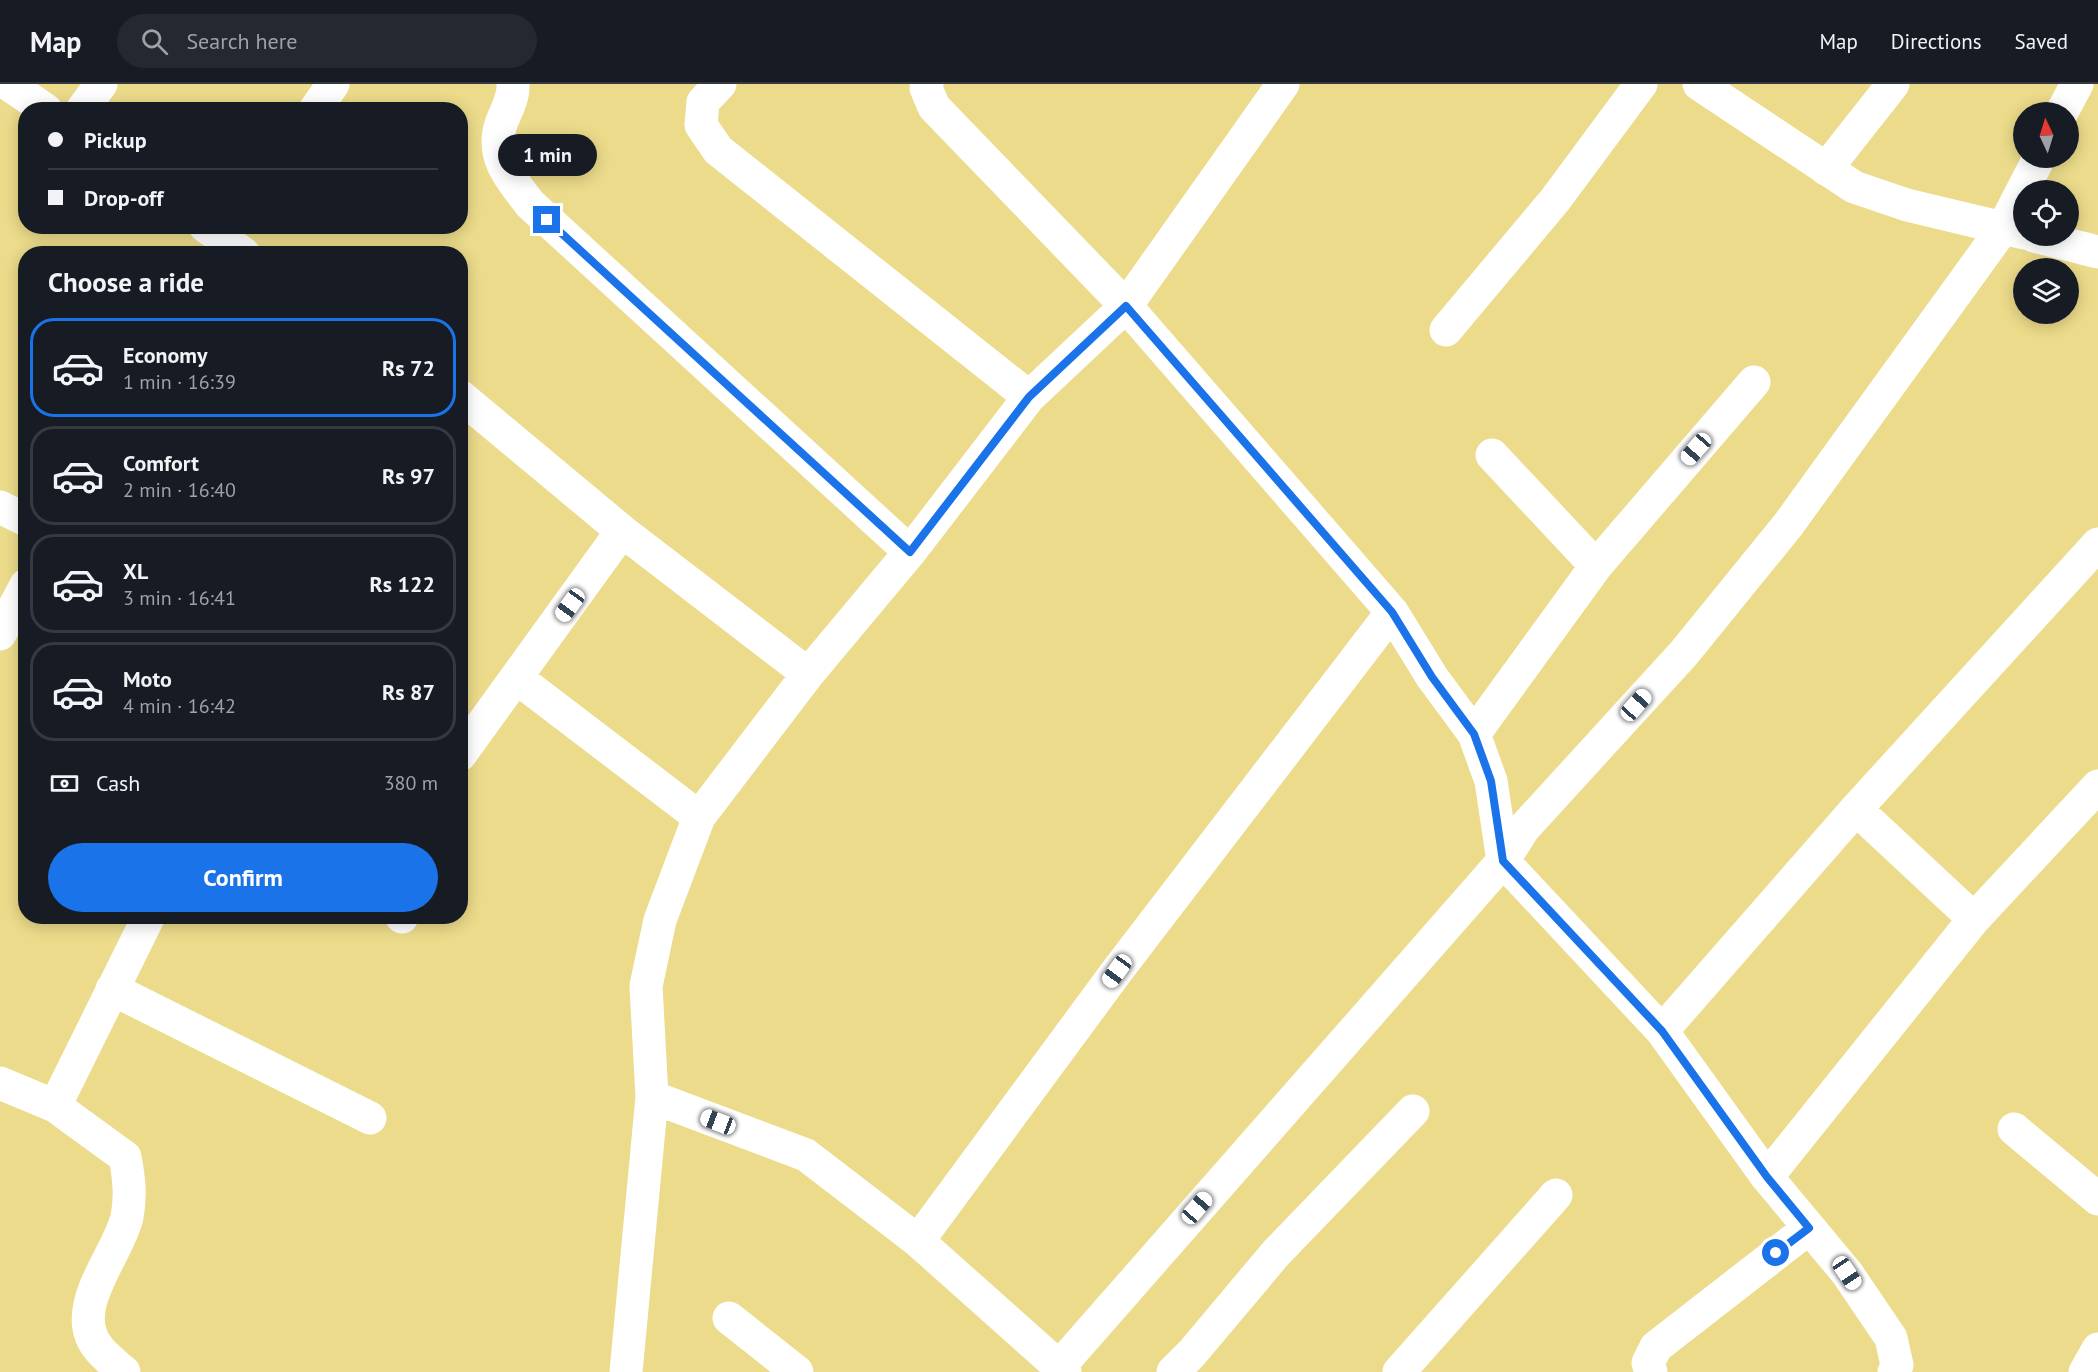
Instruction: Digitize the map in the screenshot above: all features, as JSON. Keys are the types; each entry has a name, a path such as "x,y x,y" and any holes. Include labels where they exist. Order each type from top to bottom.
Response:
{"street":[{"path":"8,84 34,102"},
{"path":"88,102 101,84"},
{"path":"321,102 333,84"},
{"path":"513,84 513,95 497,143 503,167 530,204 910,552"},
{"path":"720,84 703,102 701,125 718,150 1029,397"},
{"path":"927,84 934,107 1126,306 1392,612 1432,677 1474,734 1491,781 1503,861 1662,1031 1767,1177 1847,1273 1892,1338 1897,1365 1894,1372"},
{"path":"627,1372 652,1097 646,986 660,920 699,817 808,674 910,552 1029,397 1126,306 1283,84"},
{"path":"1446,330 1555,200 1641,84"},
{"path":"1699,84 1854,187 1907,205 2013,230"},
{"path":"1826,169 1893,84"},
{"path":"2067,102 2077,84"},
{"path":"652,1097 806,1155 918,1241 1062,1370 1503,861 1524,828 1684,653 2013,241"},
{"path":"2075,246 2098,252"},
{"path":"1474,734 1596,566 1754,382"},
{"path":"468,403 622,531 808,674"},
{"path":"1492,455 1596,566"},
{"path":"0,507 18,516"},
{"path":"468,744 622,531"},
{"path":"1662,1031 1856,809 2098,544"},
{"path":"0,634 18,600"},
{"path":"918,1241 1117,971 1392,612"},
{"path":"517,678 699,817"},
{"path":"1767,1177 1974,919 2098,786"},
{"path":"1856,809 1974,919"},
{"path":"55,1106 145,924"},
{"path":"112,989 370,1118"},
{"path":"0,1083 55,1106 125,1157 131,1187 126,1219 92,1294 88,1326 98,1349 124,1372"},
{"path":"1173,1372 1192,1353 1276,1253 1413,1111"},
{"path":"2014,1128 2098,1199"},
{"path":"1399,1372 1556,1195"},
{"path":"1651,1372 1648,1363 1656,1347 1809,1228"},
{"path":"729,1317 797,1372"},
{"path":"2085,1372 2098,1349"}],"route":[{"path":"547,220 910,552 1029,397 1126,306 1392,612 1432,677 1474,734 1491,781 1503,861 1662,1031 1767,1177 1809,1228 1776,1253"}]}
